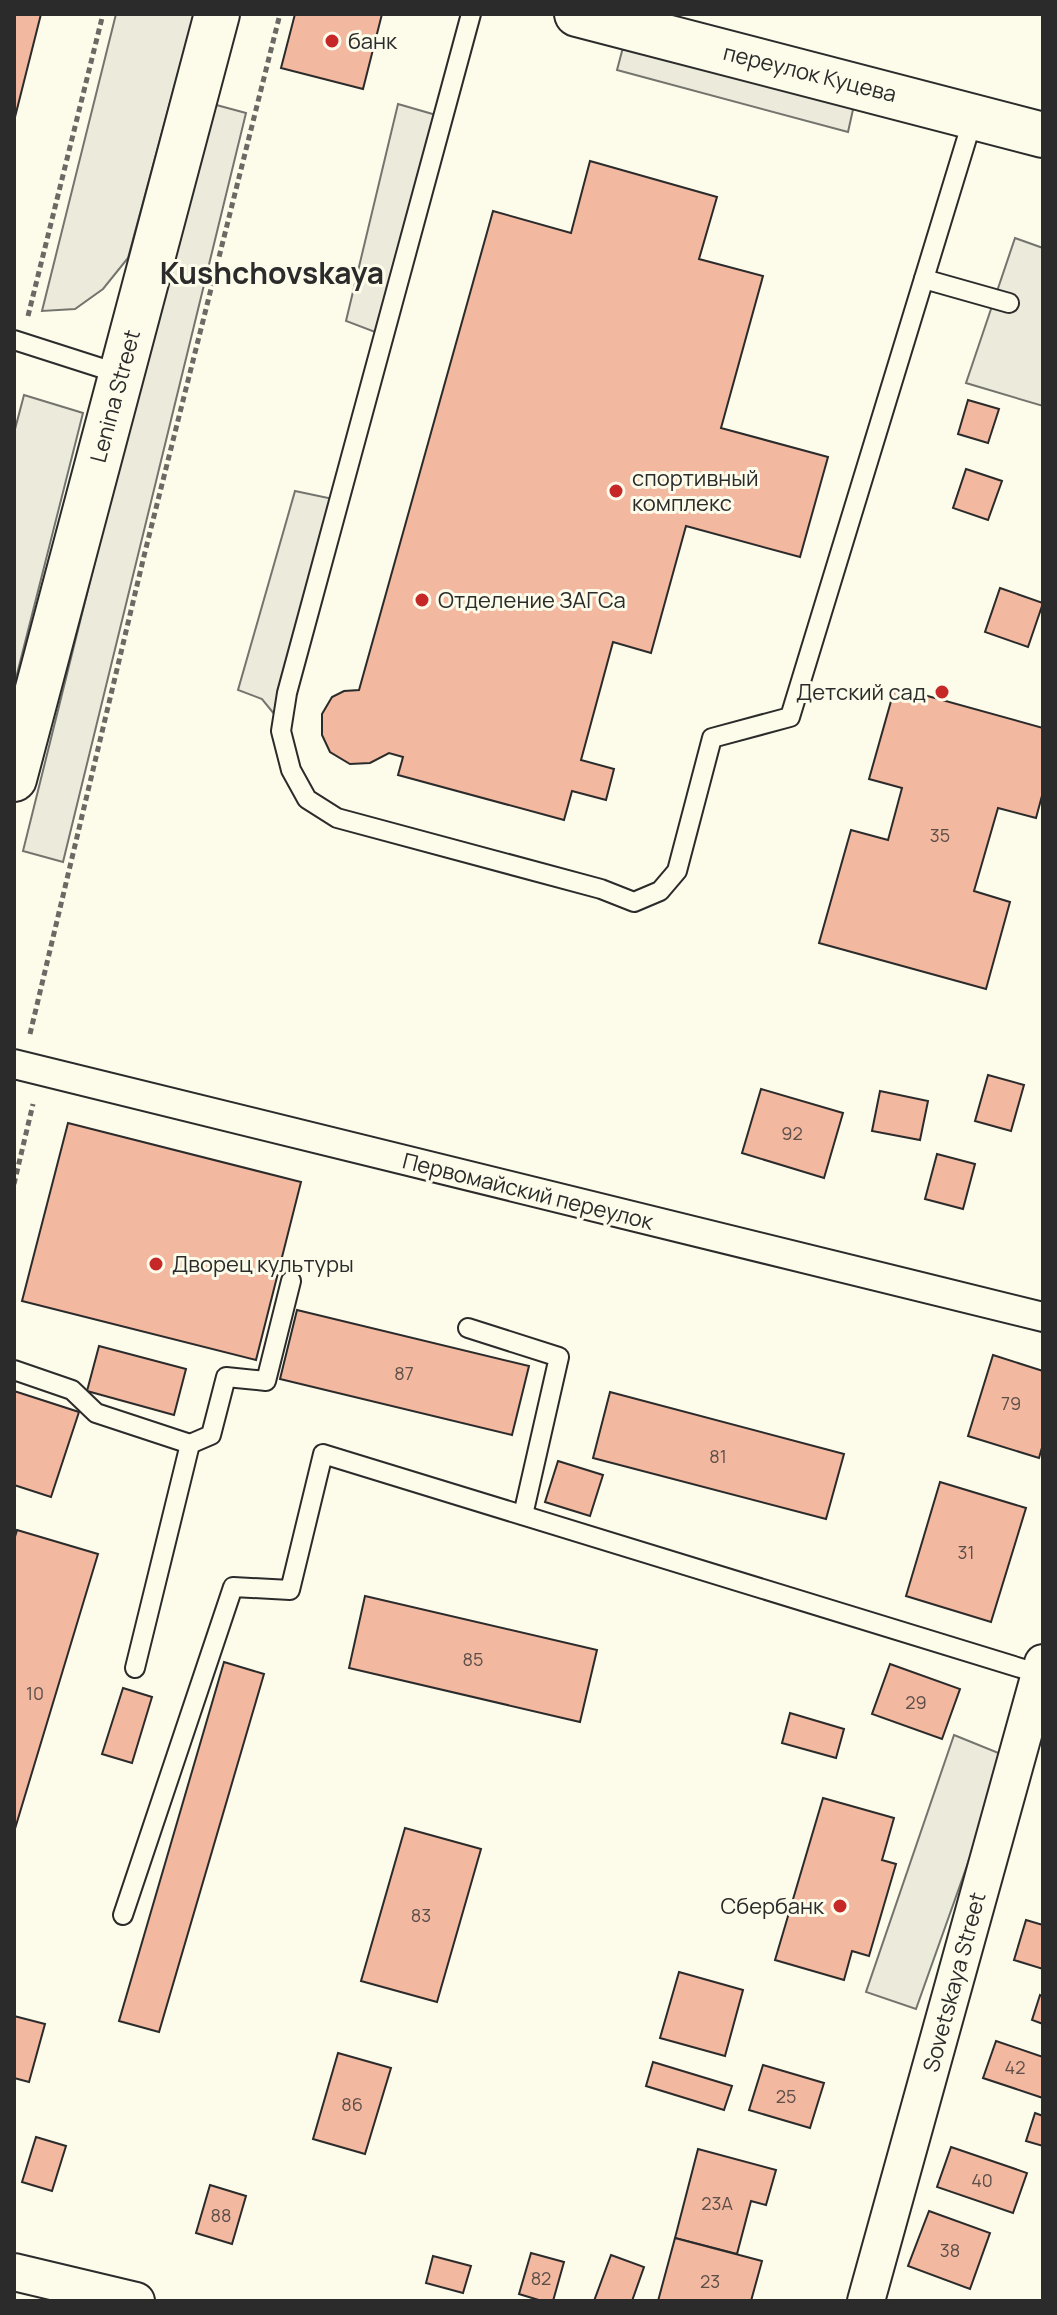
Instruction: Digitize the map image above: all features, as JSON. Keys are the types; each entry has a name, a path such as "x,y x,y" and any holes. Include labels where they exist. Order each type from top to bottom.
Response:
{"street":[{"name":"Lenina Street","path":"14,779 20,735 217,14"},
{"name":"переулок Куцева","path":"577,14 1043,135"},
{"name":"Первомайский переулок","path":"26,1068 1043,1317"},
{"name":"Sovetskaya Street","path":"866,2301 1041,1668"},
{"path":"14,2272 136,2301"}],"lane":[{"path":"471,14 287,693 281,731 291,770 307,799 337,818 601,889 634,902 660,891 677,871 712,738 790,717 974,115"},
{"path":"924,279 1009,303"},
{"path":"18,341 120,374"},
{"path":"14,1370 72,1390 96,1413 190,1444 211,1435 226,1377 266,1381 291,1281"},
{"path":"468,1328 559,1357 523,1515"},
{"path":"135,1668 190,1444"},
{"path":"123,1915 233,1587 290,1590 323,1454 1041,1668"}],"path":[{"path":"18,341 103,14"},
{"path":"14,1184 26,1068 140,571 280,14"}],"shaded area":[{"path":"116,14 194,14 128,258 103,289 75,309 42,311"},
{"path":"626,36 856,96 848,132 617,70"},
{"path":"209,103 246,113 63,862 23,851"},
{"path":"398,104 436,115 375,332 346,321"},
{"path":"1015,238 1043,248 1043,406 966,383"},
{"path":"24,395 83,413 14,686 14,433"},
{"path":"295,491 333,499 275,715 262,699 238,690"},
{"path":"954,1735 1006,1756 916,2009 866,1992"}],"building":[{"path":"14,14 41,14 14,121"},
{"name":"банк","path":"295,14 382,14 363,89 281,68"},
{"name":"спортивный комплекс","path":"590,161 717,197 699,259 763,276 721,428 828,457 800,557 686,526 651,653 613,642 581,760 614,769 606,800 572,791 564,820 398,775 403,757 389,753 370,763 350,764 330,752 322,735 322,714 332,697 344,691 359,690 493,211 571,233"},
{"path":"968,400 999,409 988,443 958,434"},
{"path":"966,469 1002,481 988,520 953,508"},
{"path":"1000,588 1043,603 1028,647 985,632"},
{"path":"895,687 1043,728 1043,792 1036,818 998,808 974,891 1010,902 986,989 819,943 851,830 888,840 902,788 869,779"},
{"path":"988,1075 1024,1085 1011,1131 975,1121"},
{"path":"761,1089 843,1113 824,1178 742,1153"},
{"path":"880,1091 928,1101 920,1140 872,1131"},
{"name":"Дворец культуры","path":"68,1123 301,1182 256,1360 22,1301"},
{"path":"937,1154 975,1164 963,1209 925,1199"},
{"path":"297,1310 529,1366 512,1435 280,1379"},
{"path":"99,1346 186,1369 174,1415 87,1391"},
{"path":"993,1355 1043,1371 1043,1444 1039,1458 968,1436"},
{"path":"14,1391 79,1412 51,1497 14,1485"},
{"path":"610,1392 844,1454 826,1519 593,1458"},
{"path":"558,1461 603,1475 590,1516 545,1502"},
{"path":"940,1482 1026,1508 991,1622 906,1596"},
{"path":"17,1530 98,1554 14,1832 14,1540"},
{"path":"365,1596 597,1650 580,1722 349,1668"},
{"path":"224,1662 264,1674 159,2032 119,2021"},
{"path":"890,1664 960,1689 942,1739 872,1714"},
{"path":"123,1688 152,1697 132,1763 102,1754"},
{"path":"790,1713 844,1729 836,1758 782,1743"},
{"path":"823,1798 894,1818 882,1860 896,1864 869,1956 852,1951 844,1980 775,1960"},
{"path":"405,1828 481,1849 437,2002 361,1981"},
{"path":"1026,1920 1043,1925 1043,1969 1014,1960"},
{"path":"679,1972 743,1990 725,2056 660,2038"},
{"path":"1040,1995 1043,1997 1043,2024 1032,2020"},
{"path":"14,2016 45,2024 29,2082 14,2078"},
{"path":"996,2041 1043,2057 1043,2098 983,2078"},
{"path":"338,2053 391,2068 365,2154 313,2139"},
{"path":"653,2062 732,2086 724,2110 646,2086"},
{"path":"763,2065 824,2083 810,2128 749,2110"},
{"path":"1035,2113 1043,2116 1043,2146 1026,2141"},
{"path":"36,2137 66,2146 52,2191 22,2182"},
{"path":"951,2147 1027,2173 1013,2213 937,2187"},
{"path":"698,2149 776,2170 766,2205 751,2201 737,2254 675,2238"},
{"path":"210,2185 246,2196 232,2244 196,2233"},
{"path":"929,2211 990,2233 970,2289 908,2266"},
{"path":"675,2238 762,2261 751,2301 658,2301"},
{"path":"531,2253 564,2262 553,2301 519,2294"},
{"path":"611,2255 644,2267 632,2301 594,2301"},
{"path":"433,2256 471,2266 463,2293 426,2283"}],"place":[{"name":"банк","path":"332,41"},
{"name":"спортивный комплекс","path":"616,491"},
{"name":"Отделение ЗАГСа","path":"422,600"},
{"name":"Детский сад","path":"942,692"},
{"name":"Дворец культуры","path":"156,1264"},
{"name":"Сбербанк","path":"840,1906"}],"district":[{"name":"Kushchovskaya","path":"272,272"}]}
